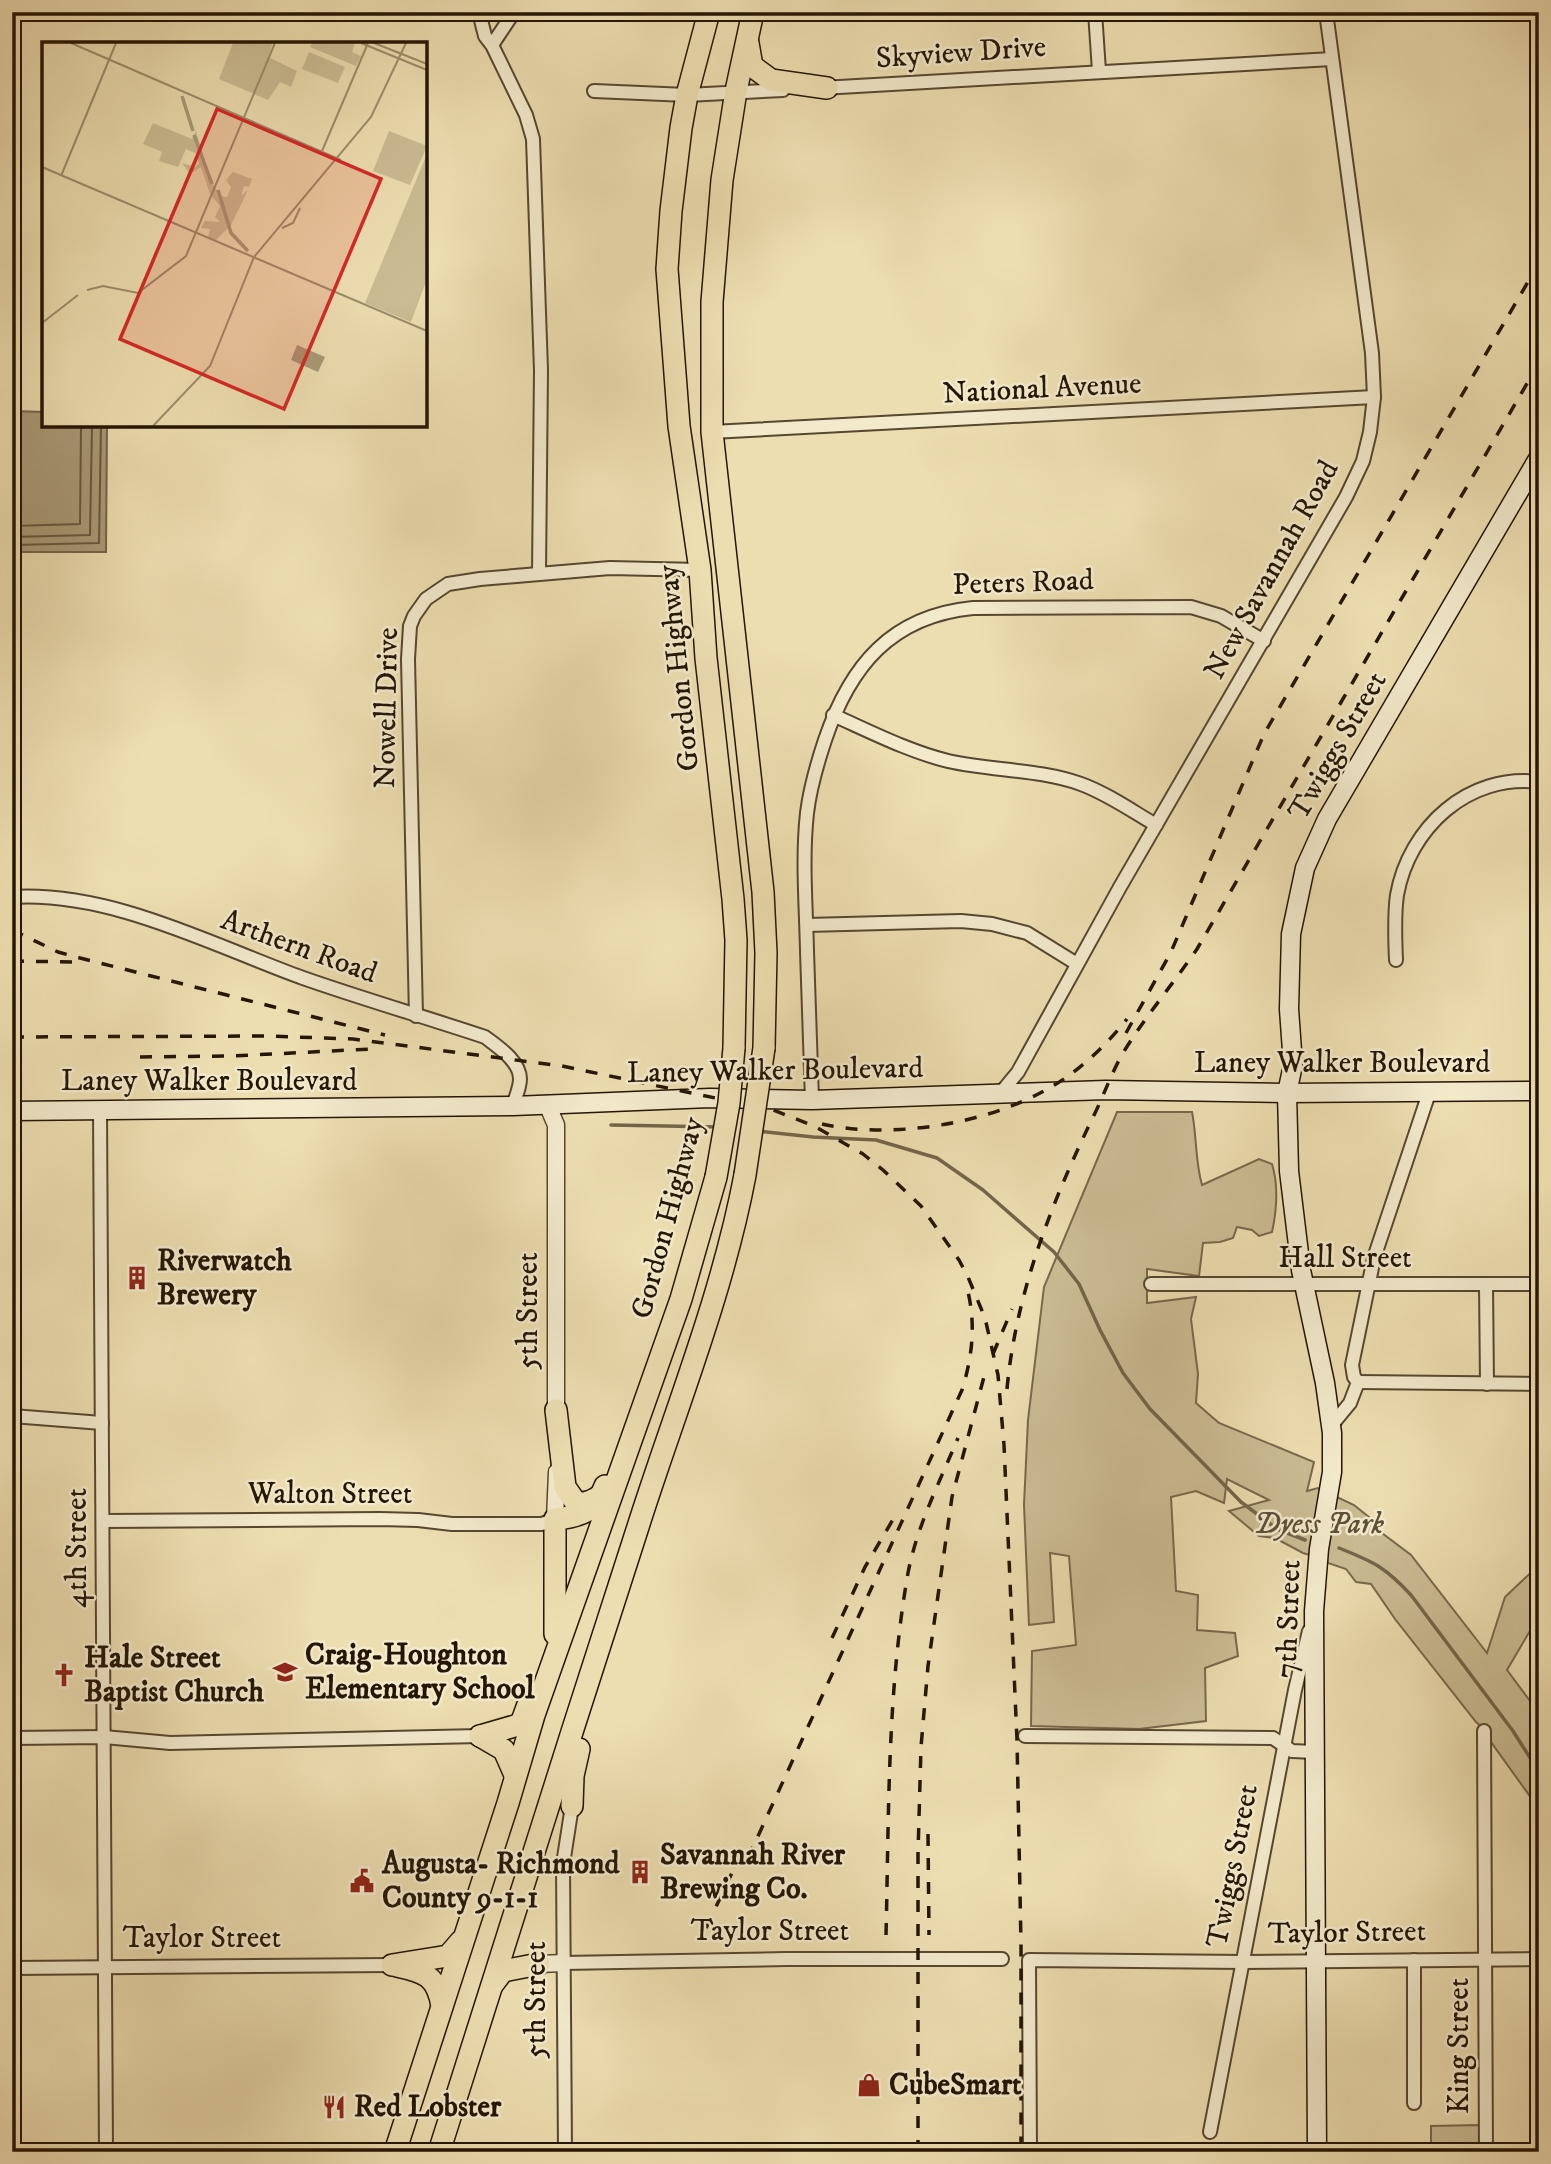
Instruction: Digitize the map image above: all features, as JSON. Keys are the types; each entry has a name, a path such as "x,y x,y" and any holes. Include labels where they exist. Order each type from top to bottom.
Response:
{"highway":[{"name":"Gordon Highway","path":"396,2152 509,1803 515,1775 555,1648 575,1602 681,1299 716,1177 729,1103 736,989 734,913 705,646 700,570 679,426 667,269 673,190 687,95 709,12"},
{"name":"Gordon Highway","path":"441,2152 489,1992 711,1306 739,1206 764,1048 766,953 763,891 712,432 711,340 724,167 736,91 753,12"},
{"path":"747,40 752,66 771,80 827,88"},
{"path":"480,1736 506,1730 522,1721 546,1655 555,1648 555,1519 589,1511 602,1495 669,1305 704,1222"},
{"path":"556,1410 565,1487 569,1496 576,1503 582,1504 602,1495"},
{"path":"572,1806 573,1776 604,1633"},
{"path":"480,1736 504,1750 515,1775"},
{"path":"514,1916 512,1935 516,1946 539,1964"},
{"path":"392,1965 447,1956 464,1936"},
{"path":"489,1992 503,1971 539,1964"},
{"path":"392,1965 419,1971 428,1976 437,1987 442,2006"}],"main road":[{"name":"Twiggs Street","path":"1287,1093 1293,1065 1289,1009 1291,934 1305,868 1327,819 1539,457"},
{"name":"Laney Walker Boulevard","path":"12,1111 513,1106 710,1098 812,1100 1106,1090 1287,1093 1539,1091"},
{"name":"7th Street","path":"1287,1093 1289,1171 1304,1284 1325,1383 1331,1426 1332,1472 1317,1564 1314,1611 1317,2152"}],"street":[{"path":"479,12 485,36 526,115 533,139 541,370 539,573"},
{"path":"492,45 514,12"},
{"path":"1095,12 1099,71"},
{"name":"New Savannah Road","path":"999,1095 1018,1072 1156,825 1326,533 1359,469 1370,432 1374,397 1372,354 1326,12"},
{"name":"Skyview Drive","path":"594,91 687,95 1332,59"},
{"name":"National Avenue","path":"712,432 1374,397"},
{"name":"Nowell Drive","path":"416,1016 408,672 410,626 418,608 448,584 480,579 610,568 700,570"},
{"name":"Peters Road","path":"812,1100 805,844 809,799 833,715 857,671 884,643 917,622 949,610 973,608 1191,607 1221,616 1264,641"},
{"path":"833,715 899,745 946,760 1060,778 1079,784 1100,792 1156,825"},
{"path":"1396,960 1397,894 1411,852 1425,831 1452,803 1477,790 1505,783 1539,782"},
{"name":"Arthern Road","path":"12,897 30,896 98,905 157,923 416,1016 485,1037 504,1051 518,1070 520,1078 513,1106"},
{"path":"807,925 961,921 992,924 1027,933 1077,964"},
{"path":"1429,1093 1374,1258 1352,1365 1354,1377 1359,1382 1539,1384"},
{"name":"5th Street","path":"547,1104 556,1125 555,1519"},
{"name":"4th Street","path":"100,1111 106,2152"},
{"name":"Hall Street","path":"1151,1284 1539,1284"},
{"path":"1486,1284 1487,1384"},
{"path":"1331,1426 1350,1403 1359,1382"},
{"path":"12,1416 103,1423"},
{"name":"Walton Street","path":"103,1521 391,1520 452,1524 542,1524 555,1519"},
{"name":"Twiggs Street","path":"1210,2132 1284,1746 1314,1611"},
{"name":"King Street","path":"1484,1731 1486,2152"},
{"path":"12,1738 104,1737 170,1743 480,1736"},
{"path":"1025,1736 1273,1738 1292,1751 1315,1752"},
{"name":"5th Street","path":"565,2152 563,1864 572,1806"},
{"name":"Taylor Street","path":"539,1964 787,1959 1002,1959"},
{"name":"Taylor Street","path":"1029,2152 1029,1960 1244,1962 1539,1959"},
{"path":"1414,1960 1414,2103"},
{"name":"Taylor Street","path":"12,1968 392,1965"}],"green space":[{"name":"Dyess Park","path":"1117,1112 1192,1112 1202,1185 1259,1159 1272,1164 1276,1198 1272,1232 1259,1236 1252,1230 1237,1227 1233,1238 1203,1243 1199,1276 1147,1269 1147,1303 1196,1297 1191,1319 1198,1374 1196,1403 1219,1423 1314,1462 1307,1491 1318,1488 1354,1505 1370,1518 1378,1530 1411,1555 1487,1653 1505,1597 1539,1565 1539,1625 1534,1624 1507,1670 1539,1713 1539,1809 1491,1742 1489,1733 1476,1722 1371,1584 1356,1582 1346,1569 1303,1553 1275,1538 1259,1536 1229,1511 1269,1500 1227,1479 1224,1503 1196,1491 1171,1497 1176,1591 1198,1595 1197,1630 1235,1633 1238,1656 1205,1668 1206,1721 1139,1729 1031,1726 1032,1651 1076,1645 1069,1556 1050,1553 1054,1622 1029,1625 1024,1505 1028,1420 1044,1287"},
{"path":"1481,2125 1481,2152 1431,2152 1431,2126"}],"water":[{"path":"12,411 42,412 42,427 107,427 106,552 12,552"}],"waterway":[{"path":"611,1125 719,1127"},
{"path":"758,1131 876,1140 937,1158 983,1190 1054,1252 1079,1284 1123,1373 1150,1409 1241,1502 1277,1529 1305,1540"},
{"path":"1339,1548 1378,1566 1411,1595 1513,1731 1539,1772"}],"railway":[{"path":"1126,1033 1171,952 1264,734 1539,263"},
{"path":"1007,1389 1019,1317 1039,1246 1065,1178 1119,1060 1140,1026 1197,949 1539,363"},
{"path":"12,930 58,952 385,1035"},
{"path":"12,961 75,962"},
{"path":"822,1124 876,1130 905,1129 963,1121 991,1113 1042,1092 1066,1078 1099,1050 1127,1019"},
{"path":"12,1037 267,1036 353,1039 562,1066 773,1110 814,1126 863,1154 921,1206 968,1277 985,1318 998,1375 1004,1445 1017,1740 1021,2152"},
{"path":"140,1057 232,1056 371,1049"},
{"path":"748,1858 962,1390 972,1342 968,1292"},
{"path":"993,1354 1012,1309"},
{"path":"918,2152 918,1853 921,1747 928,1666 952,1497 985,1373"},
{"path":"886,1935 890,1753 901,1618 917,1538 958,1438"},
{"path":"832,1638 865,1567 898,1511"},
{"path":"928,1834 929,1935"},
{"path":"706,1928 746,1843"}],"place":[{"name":"Riverwatch Brewery","path":"137,1278"},
{"name":"Craig-Houghton Elementary School","path":"285,1672"},
{"name":"Hale Street Baptist Church","path":"64,1675"},
{"name":"Savannah River Brewing Co.","path":"640,1872"},
{"name":"Augusta- Richmond County 9-1-1","path":"362,1881"},
{"name":"CubeSmart","path":"869,2085"},
{"name":"Red Lobster","path":"334,2107"}]}
